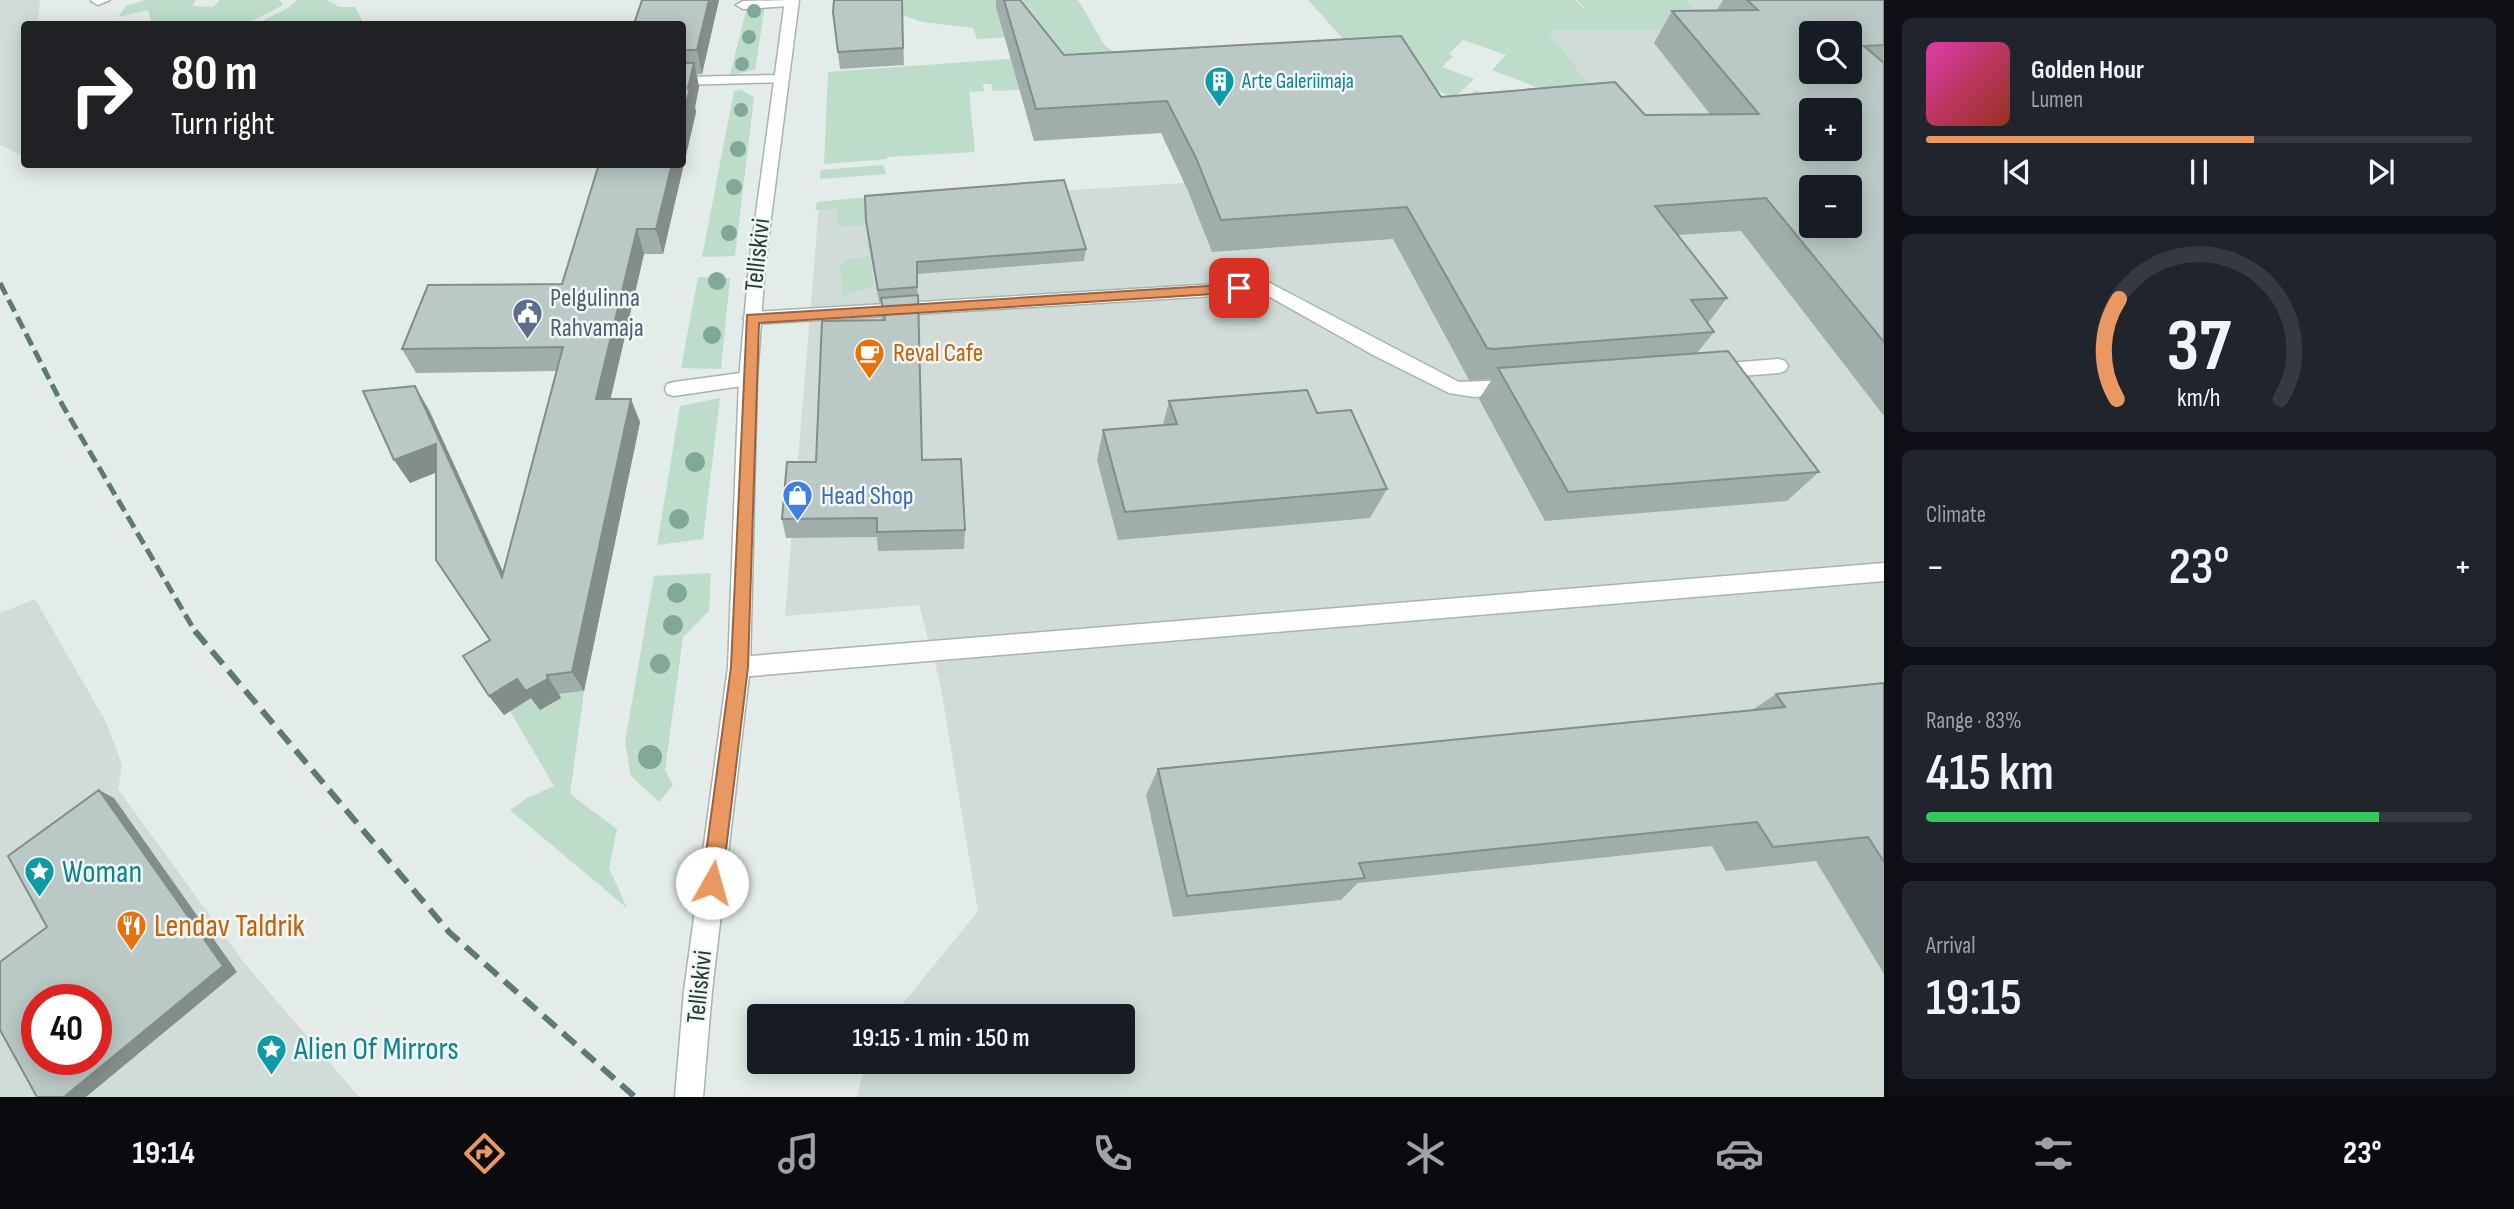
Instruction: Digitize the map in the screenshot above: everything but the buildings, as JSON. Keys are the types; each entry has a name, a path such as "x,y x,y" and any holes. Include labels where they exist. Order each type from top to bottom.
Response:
{"street":[{"path":"98,1 103,0"},
{"path":"743,5 792,1"},
{"name":"Telliskivi","path":"689,1097 698,990 739,667 752,318 780,79 792,1"},
{"path":"686,81 780,79"},
{"path":"752,318 1266,287 1379,350 1456,388 1474,390 1530,386"},
{"path":"1696,372 1779,366"},
{"path":"674,388 748,379"},
{"path":"739,667 1884,572"}],"shaded area":[{"path":"0,0 40,0 38,21 21,21 21,155 0,145"},
{"path":"1688,0 1884,0 1884,1097 857,1097 863,1074 1135,1074 1135,1004 903,1004 978,911 940,682 919,605 785,616 819,206 1501,163 1608,111 1547,30 1711,30"},
{"path":"35,599 106,722 122,765 118,789 245,964 359,1097 0,1097 0,613"}],"green space":[{"path":"146,0 196,0 192,6 213,7 220,0 280,0 283,5 252,21 151,21 148,10 118,17 126,6"},
{"path":"297,0 326,0 340,7 355,7 362,20 262,21 288,8"},
{"path":"902,0 1005,0 1021,36 977,39 973,28 923,22 902,15"},
{"path":"1008,0 1078,0 1105,46 1118,54 1345,41 1308,0 1575,0 1589,13 1577,0 1693,0 1688,1 1712,30 1548,31 1609,111 1437,130 1475,90 1522,107 1539,88 1492,70 1506,55 1463,40 1449,54 1453,56 1442,67 1474,79 1454,98 1389,68 1019,90 993,91 991,84 983,84 984,91 969,92 975,152 824,164 828,72 1036,57"},
{"path":"765,6 755,70 730,75 747,7"},
{"path":"741,90 754,97 735,256 702,257 734,91"},
{"path":"883,165 886,174 820,179 821,170"},
{"path":"867,197 866,225 841,226 838,223 837,209 815,210 817,202"},
{"path":"870,256 874,285 843,296 840,267 850,259"},
{"path":"698,277 730,278 721,369 681,368"},
{"path":"720,398 703,539 657,545 680,406"},
{"path":"711,573 709,611 683,637 665,770 673,785 659,802 631,776 625,742 654,576"},
{"path":"584,691 570,794 617,829 609,868 627,908 510,810 529,797 554,786 510,711 531,698"}],"railway":[{"path":"0,283 63,406 196,633"},
{"path":"195,631 449,932 635,1097"}],"place":[{"name":"Arte Galeriimaja","path":"1219,108"},
{"name":"Pelgulinna Rahvamaja","path":"527,340"},
{"name":"Reval Cafe","path":"870,380"},
{"name":"Head Shop","path":"798,523"},
{"name":"Woman","path":"39,899"},
{"name":"Lendav Taldrik","path":"131,953"},
{"name":"Alien Of Mirrors","path":"271,1076"}],"route":[{"path":"712,883 739,667 752,318 1239,288"}]}
